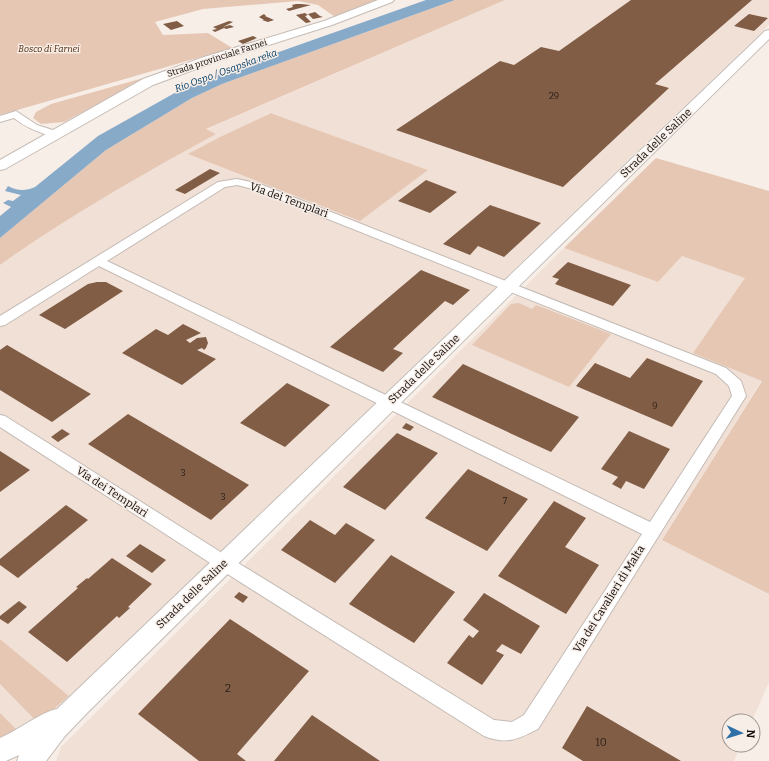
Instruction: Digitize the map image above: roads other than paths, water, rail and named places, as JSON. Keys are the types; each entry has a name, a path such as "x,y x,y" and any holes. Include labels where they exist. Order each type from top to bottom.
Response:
{"main road":[{"name":"Strada provinciale Farnei","path":"0,166 141,86 175,71 298,33 388,0"}],"street":[{"name":"Strada delle Saline","path":"30,761 56,728 79,704 769,33"},
{"path":"0,119 16,114 24,121 54,134"},
{"name":"Via dei Templari","path":"0,322 222,184 237,182 256,186 509,286"},
{"path":"98,261 652,531"},
{"name":"Via dei Cavalieri di Malta","path":"224,563 491,729 513,731 531,722 739,396 736,384 722,371 509,286"},
{"name":"Via dei Templari","path":"0,420 224,563"},
{"name":"Strada delle Saline","path":"0,751 22,741 51,724 79,704"}],"water":[{"path":"426,0 455,0 222,84 192,98 106,150 0,238 0,216 11,207 3,203 8,200 13,201 21,195 5,191 8,186 22,190 35,187 98,136 180,90 253,61"}],"park label":[{"name":"Bosco di Farnei","path":"49,49"}],"water label":[{"name":"Rio Ospo / Osapska reka","path":"226,71"}]}
